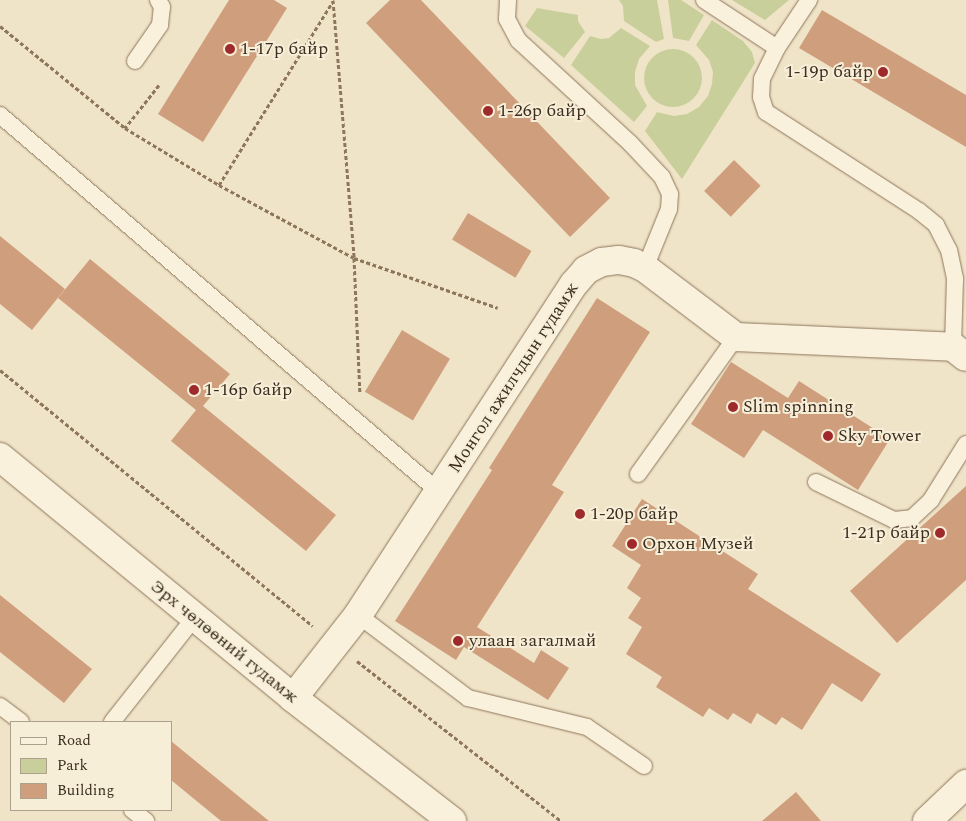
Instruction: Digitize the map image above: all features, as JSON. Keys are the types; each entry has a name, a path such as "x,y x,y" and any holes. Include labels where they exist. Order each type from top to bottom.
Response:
{"street":[{"name":"Монгол ажилчдын гудамж","path":"293,698 358,615 574,284 586,270 602,262 619,260 634,263 645,268 736,337"},
{"path":"736,337 959,352"},
{"name":"Эрх чөлөөний гудамж","path":"0,457 293,698 452,821"},
{"path":"927,821 966,784"}],"lane":[{"path":"135,61 160,25 162,7 158,0"},
{"path":"508,0 507,19 518,40 630,143 662,177 670,194 669,209 645,268"},
{"path":"704,0 777,48"},
{"path":"809,0 777,48 762,79 761,97 766,112 919,211 936,225 949,250 955,279 959,352"},
{"path":"0,115 439,492"},
{"path":"638,474 736,337"},
{"path":"816,482 894,520 912,518 930,500 966,444"},
{"path":"358,615 468,698 587,727 644,766"},
{"path":"113,721 194,618"},
{"path":"0,706 20,721"},
{"path":"133,811 146,821"}],"path":[{"path":"218,185 333,0"},
{"path":"333,0 354,258 361,425"},
{"path":"0,26 125,128 218,185 354,258 498,308"},
{"path":"125,128 159,85"},
{"path":"0,370 335,644 561,821"}],"green space":[{"path":"619,0 657,0 664,39 656,42 624,21 623,6"},
{"path":"668,0 681,0 704,15 689,41 673,38"},
{"path":"732,0 789,0 765,20"},
{"path":"537,8 578,15 578,21 585,32 564,58 525,26"},
{"path":"712,20 743,41 752,52 755,63 682,179 645,131 657,112 674,116 687,114 699,107 708,96 713,72 709,60 696,45"},
{"path":"621,28 650,46 639,59 635,72 635,85 647,106 634,122 571,65 590,36 601,39 609,38"},
{"path":"673,49 684,51 697,62 702,78 700,89 689,102 673,107 662,105 649,94 644,78 646,67 657,54"}],"building":[{"name":"1-17р байр","path":"229,0 274,0 287,8 203,142 158,114"},
{"name":"1-26р байр","path":"390,0 421,0 610,198 570,237 366,23"},
{"name":"1-19р байр","path":"822,10 966,95 966,147 799,48"},
{"path":"734,160 761,186 731,217 704,191"},
{"path":"468,213 531,251 515,278 452,240"},
{"path":"0,236 65,289 32,330 0,304"},
{"name":"1-16р байр","path":"90,259 230,374 203,406 336,515 306,551 171,441 196,410 58,298"},
{"path":"597,298 650,332 552,485 564,492 477,627 534,663 541,650 569,668 548,700 464,647 456,660 395,621 492,470 489,468"},
{"path":"402,330 450,359 413,421 365,392"},
{"path":"731,362 788,398 799,381 890,439 858,490 763,430 744,458 691,424"},
{"name":"1-21р байр","path":"966,486 966,580 897,643 850,591"},
{"name":"1-20р байр","path":"642,499 758,574 748,589 881,674 862,702 832,683 802,730 782,717 776,725 757,713 751,724 733,713 728,720 709,708 703,717 656,687 662,677 626,654 642,627 628,618 641,598 627,588 641,565 612,546"},
{"path":"0,595 92,669 64,703 0,652"},
{"path":"172,742 269,821 221,821 172,781"},
{"path":"796,792 821,821 762,821"}],"place":[{"name":"1-17р байр","path":"230,49"},
{"name":"1-19р байр","path":"883,72"},
{"name":"1-26р байр","path":"488,111"},
{"name":"1-16р байр","path":"194,390"},
{"name":"Slim spinning","path":"733,407"},
{"name":"Sky Tower","path":"828,436"},
{"name":"1-20р байр","path":"580,514"},
{"name":"1-21р байр","path":"940,533"},
{"name":"Орхон Myзей","path":"632,544"},
{"name":"улаан загалмай","path":"458,641"}]}
